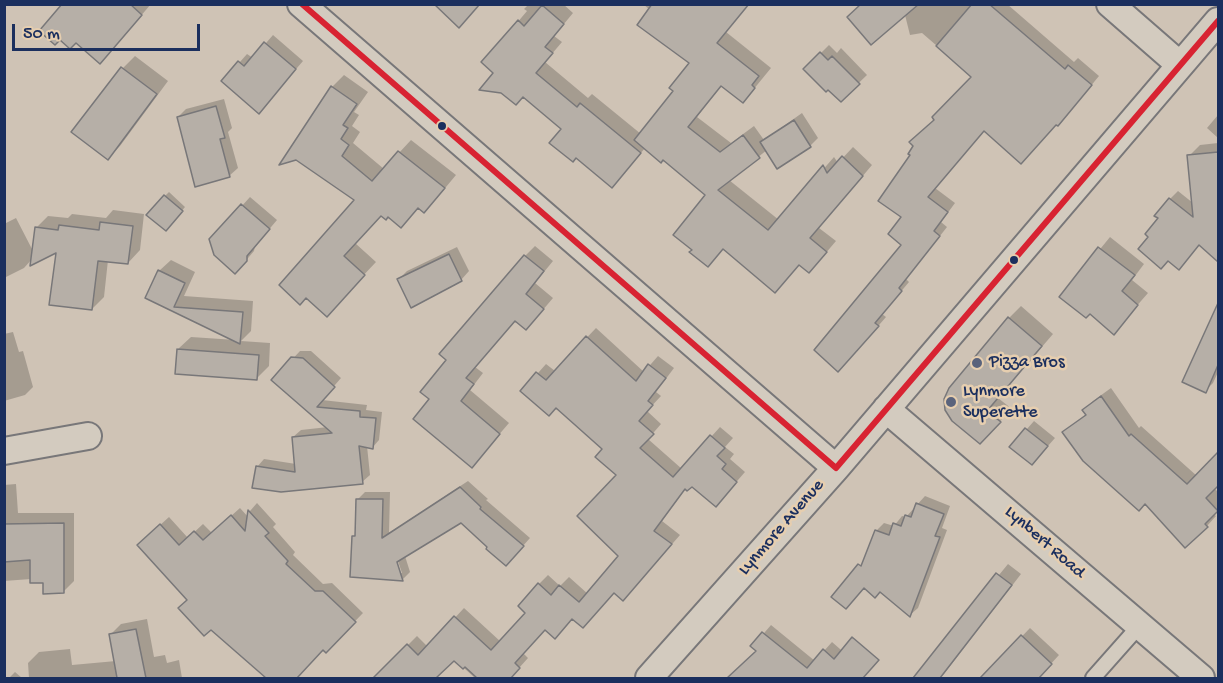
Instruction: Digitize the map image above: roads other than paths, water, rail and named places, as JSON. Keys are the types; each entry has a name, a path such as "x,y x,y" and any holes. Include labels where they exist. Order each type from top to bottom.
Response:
{"street":[{"path":"301,4 836,468"},
{"path":"1110,4 1180,65"},
{"name":"Lynmore Avenue","path":"649,678 836,468 1218,21"},
{"name":"Lynbert Road","path":"886,409 1201,678"},
{"path":"4,451 88,436"}],"lane":[{"path":"1093,678 1140,626"}],"place":[{"name":"Pizza Bros","path":"977,363"},
{"name":"Lynmore Superette","path":"951,402"}]}
